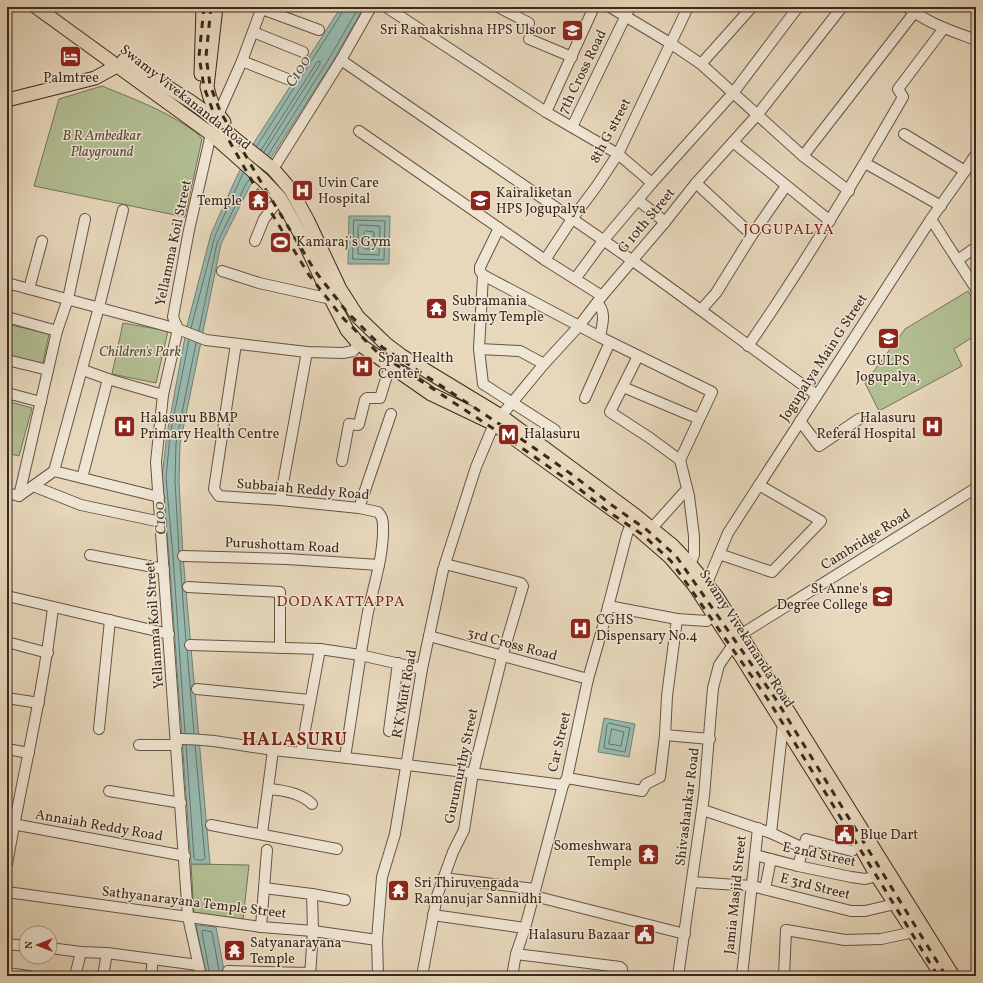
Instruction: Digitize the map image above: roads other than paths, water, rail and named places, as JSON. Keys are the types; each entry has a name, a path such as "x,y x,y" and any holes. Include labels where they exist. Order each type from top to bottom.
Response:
{"main road":[{"name":"Swamy Vivekananda Road","path":"36,7 122,64 190,101 229,131 271,167 291,190 306,215 340,289 360,318 386,344 498,420 633,519 670,557 694,584 714,615 737,640 953,976"},
{"name":"Swamy Vivekananda Road","path":"52,7 211,134 263,180 280,198 301,235 347,330 359,344 431,394 498,420"},
{"path":"202,7 200,90 204,111 211,134"},
{"path":"216,7 207,87 210,99 218,115 229,131"},
{"path":"7,100 95,78 122,64"},
{"path":"347,330 360,318"},
{"name":"Swamy Vivekananda Road","path":"633,519 652,528 690,564 707,583 783,724 863,851 877,876 942,976"}],"street":[{"path":"271,167 341,60 371,7"},
{"path":"386,7 546,112 618,154 652,183"},
{"path":"498,7 529,23"},
{"path":"546,112 594,7"},
{"path":"610,7 627,11 701,64 803,156 849,190"},
{"name":"8th G street","path":"545,260 618,154 688,7"},
{"path":"701,64 752,7"},
{"path":"575,279 603,241 652,183 733,93 798,7"},
{"name":"G 10th Street","path":"498,420 544,364 579,326 599,299 665,222 696,183 758,114 842,7"},
{"path":"218,115 242,61 262,8 320,30"},
{"path":"803,156 910,10 944,28 976,40"},
{"name":"7th Cross Road","path":"572,127 627,11"},
{"path":"748,346 778,303 830,222 865,163 903,97 898,89 944,28"},
{"path":"253,32 303,52"},
{"path":"529,39 572,57"},
{"path":"341,60 632,260 817,395"},
{"path":"242,61 290,80"},
{"path":"359,131 545,260 590,288 599,299 604,316 600,337"},
{"name":"Yellamma Koil Street","path":"201,976 198,966 185,856 181,803 179,741 156,462 163,395 182,330 172,317 189,230 211,134"},
{"path":"904,134 965,171"},
{"path":"733,142 830,222"},
{"name":"Jogupalya Main G Street","path":"707,583 728,533 931,219 976,156"},
{"path":"865,163 941,206"},
{"path":"696,183 752,235"},
{"path":"701,310 716,293 752,235 786,186"},
{"path":"255,241 264,219 280,198"},
{"path":"638,200 665,222"},
{"path":"7,493 19,496 54,471 83,370 122,210"},
{"path":"19,496 57,331 68,299 85,219"},
{"path":"931,219 976,289"},
{"path":"499,228 480,267 480,271 483,275 600,337 712,392 680,460"},
{"path":"29,289 42,241"},
{"path":"958,260 976,247"},
{"path":"222,271 259,283 331,299"},
{"path":"483,275 479,350 483,384 555,430"},
{"path":"7,283 182,330 206,340 307,352 343,353 353,351 359,344"},
{"path":"7,317 57,331"},
{"path":"584,398 610,342"},
{"name":"Subbaiah Reddy Road","path":"236,344 214,489 218,496 280,500 359,508 378,512 382,515 383,526 379,565"},
{"path":"479,350 520,351 544,364"},
{"path":"280,500 307,352"},
{"path":"638,356 610,412 680,460 688,489 694,536 694,555 690,564"},
{"path":"7,360 48,370"},
{"path":"342,461 350,424 359,424 365,400 367,398 380,398 390,366"},
{"path":"83,370 163,395"},
{"path":"82,478 108,379"},
{"path":"623,387 699,419"},
{"path":"7,393 41,402"},
{"path":"359,508 391,414"},
{"path":"800,421 819,446 858,419"},
{"name":"R K Mutt Road","path":"378,976 377,940 382,877 395,834 422,669 429,636 445,564 476,467 498,420"},
{"path":"54,471 159,497"},
{"path":"719,554 772,572 821,521 760,485"},
{"path":"33,486 81,505 161,522"},
{"name":"Cambridge Road","path":"737,640 976,488"},
{"path":"652,528 688,489"},
{"name":"Car Street","path":"512,976 516,954 535,893 565,782 588,679 627,534 633,519"},
{"path":"90,555 164,569"},
{"name":"Purushottam Road","path":"183,556 287,559 379,565"},
{"name":"Gurumurthy Street","path":"422,976 437,896 453,852 464,830 473,773 522,584 445,564"},
{"path":"346,757 360,654 379,565"},
{"path":"188,587 280,592 280,648"},
{"path":"7,596 169,634"},
{"path":"608,606 677,618 707,621 714,615"},
{"path":"7,864 10,824 29,753 39,703 48,653 53,608"},
{"path":"139,745 198,740 274,750 346,757 407,766 642,791 646,784 660,777 677,618"},
{"path":"99,729 110,620"},
{"name":"3rd Cross Road","path":"429,636 502,657 588,679"},
{"name":"Shivashankar Road","path":"678,976 703,810 715,680 719,666 737,640"},
{"path":"7,642 48,653"},
{"path":"190,645 320,649 360,654 422,669"},
{"path":"301,752 320,649"},
{"path":"389,731 398,663"},
{"path":"197,688 310,700"},
{"path":"7,698 39,703"},
{"path":"771,833 783,724"},
{"path":"665,735 710,739"},
{"path":"7,749 29,753"},
{"path":"262,834 274,750"},
{"path":"268,789 282,790 297,795 312,804"},
{"path":"109,791 181,803"},
{"name":"Jamia Masjid Street","path":"703,810 758,828 742,976"},
{"name":"Annaiah Reddy Road","path":"10,824 185,856"},
{"path":"211,825 337,849"},
{"path":"758,828 803,848"},
{"path":"798,866 806,839 852,851"},
{"path":"261,927 267,850"},
{"name":"E 2nd Street","path":"755,855 771,860 851,877 865,879 877,876"},
{"path":"765,889 771,860"},
{"path":"443,878 535,893 684,934"},
{"name":"E 3rd Street","path":"692,882 752,886 851,911 865,911 895,904"},
{"path":"264,888 346,900"},
{"name":"Sathyanarayana Temple Street","path":"7,892 261,927 313,931 377,940"},
{"path":"228,971 310,975 313,931 312,894"},
{"path":"433,915 525,928"},
{"path":"784,976 786,930 845,940 880,939 914,932"},
{"path":"7,944 18,945"},
{"path":"58,949 107,953 198,966"},
{"path":"75,976 81,952"},
{"path":"103,976 107,953"},
{"path":"516,954 620,967 622,969 623,976"},
{"path":"152,976 153,959"},
{"path":"7,973 29,976"}],"water":[{"path":"341,7 364,7 331,64 275,152 250,186 221,244 180,444 179,481 183,556 210,864 191,864 162,478 167,434 187,326 211,234 237,176 255,141"},
{"path":"349,216 390,216 389,264 348,264"},
{"path":"604,718 635,724 629,757 598,752"},
{"path":"196,925 216,927 225,976 206,976"}],"railway":[{"path":"204,7 199,56 204,87 214,114 252,181 309,275 342,317 377,352 506,437 569,481 609,512 643,535 671,561 769,701 938,976"},
{"path":"211,7 206,56 210,85 220,111 315,271 347,312 382,347 510,431 574,476 647,530 676,556 775,698 946,976"}],"place":[{"name":"Sri Ramakrishna HPS Ulsoor","path":"572,30"},
{"name":"Palmtree","path":"71,56"},
{"name":"Uvin Care Hospital","path":"302,191"},
{"name":"Temple","path":"258,201"},
{"name":"Kairaliketan HPS Jogupalya","path":"480,201"},
{"name":"Kamaraj's Gym","path":"281,242"},
{"name":"Subramania Swamy Temple","path":"436,309"},
{"name":"GULPS Jogupalya,","path":"888,339"},
{"name":"Span Health Center","path":"363,366"},
{"name":"Halasuru BBMP Primary Health Centre","path":"124,426"},
{"name":"Halasuru Referal Hospital","path":"932,426"},
{"name":"Halasuru","path":"509,434"},
{"name":"St Anne's Degree College","path":"883,597"},
{"name":"CGHS Dispensary No.4","path":"581,628"},
{"name":"Blue Dart","path":"845,835"},
{"name":"Someshwara Temple","path":"648,854"},
{"name":"Sri Thiruvengada Ramanujar Sannidhi","path":"398,891"},
{"name":"Halasuru Bazaar","path":"645,935"},
{"name":"Satyanarayana Temple","path":"235,951"}],"district":[{"name":"JOGUPALYA","path":"789,230"},
{"name":"DODAKATTAPPA","path":"341,602"},
{"name":"HALASURU","path":"295,740"}],"water label":[{"name":"C100","path":"299,72"},
{"name":"C100","path":"161,518"}],"park label":[{"name":"B R Ambedkar Playground","path":"102,144"},
{"name":"Children's Park","path":"140,352"}]}
